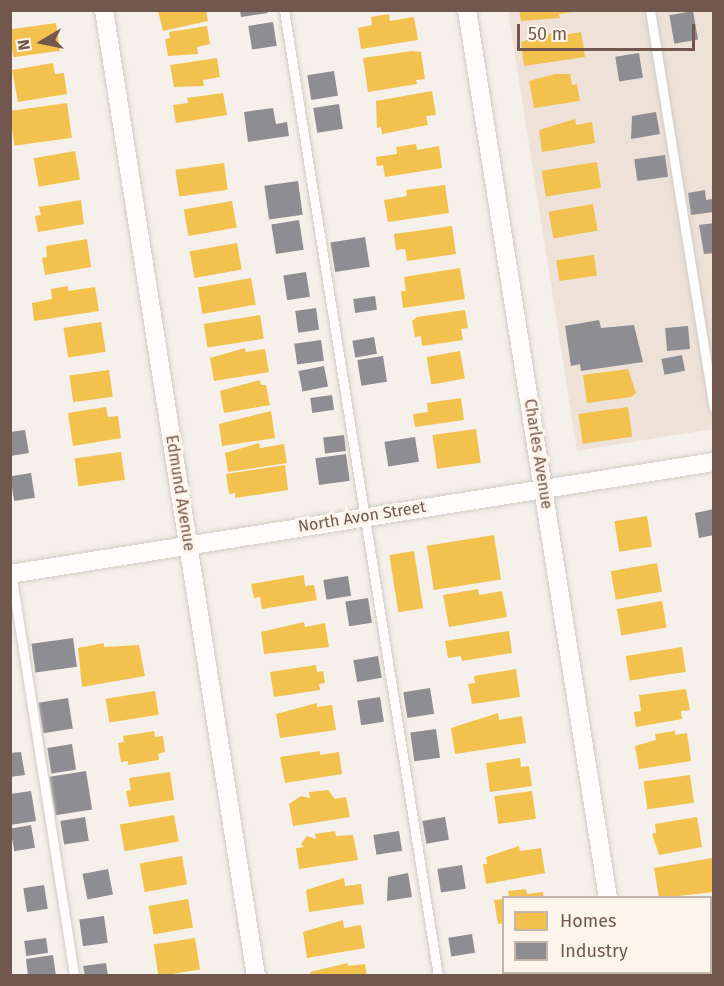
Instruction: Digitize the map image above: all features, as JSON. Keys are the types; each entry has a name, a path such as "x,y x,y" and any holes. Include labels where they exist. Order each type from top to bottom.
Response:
{"street":[{"name":"Edmund Avenue","path":"105,10 256,975"},
{"name":"Charles Avenue","path":"467,10 608,896"},
{"name":"North Avon Street","path":"11,573 714,462"}],"lane":[{"path":"284,10 438,975"},
{"path":"650,10 714,408"},
{"path":"11,573 74,975"}],"shaded area":[{"path":"508,11 713,11 713,429 577,451"}],"building: Homes":[{"path":"158,10 206,10 208,21 163,31"},
{"path":"519,10 573,10 573,12 559,14 560,18 521,21"},
{"path":"389,14 390,21 414,17 418,40 361,49 358,28 372,25 371,17"},
{"path":"56,23 60,51 13,57 10,29"},
{"path":"207,26 210,44 197,47 198,54 168,56 165,39 170,38 169,32"},
{"path":"563,30 563,35 581,32 585,57 524,66 521,42"},
{"path":"412,51 421,52 425,79 416,80 417,84 368,92 363,58"},
{"path":"217,58 220,77 203,80 204,86 174,87 170,65"},
{"path":"53,63 55,74 64,73 67,94 18,102 12,70"},
{"path":"555,74 570,74 572,85 577,84 580,101 534,108 529,81"},
{"path":"432,91 436,115 426,116 428,125 382,134 381,127 377,128 376,101"},
{"path":"223,93 227,115 176,123 173,105 188,103 187,98"},
{"path":"67,103 72,138 14,146 10,111"},
{"path":"575,119 576,125 592,122 595,143 542,152 539,130"},
{"path":"416,144 417,150 439,146 442,168 385,177 383,165 377,166 376,157 397,154 396,147"},
{"path":"75,151 80,180 39,187 34,158"},
{"path":"597,162 601,188 546,196 542,171"},
{"path":"224,163 228,190 179,197 175,170"},
{"path":"445,185 449,213 388,222 384,200 407,196 406,190"},
{"path":"81,200 84,224 38,232 35,216 41,215 39,207"},
{"path":"232,201 237,228 188,236 184,210"},
{"path":"593,204 598,231 553,238 549,212"},
{"path":"452,226 456,254 407,261 405,249 396,250 394,234"},
{"path":"87,239 91,267 45,275 42,258 47,257 46,246"},
{"path":"237,243 242,270 194,278 190,251"},
{"path":"594,255 597,276 559,281 556,260"},
{"path":"460,268 465,299 403,308 401,291 406,291 404,277"},
{"path":"251,278 256,305 203,314 198,287"},
{"path":"68,286 68,291 95,287 99,311 34,321 32,303 52,299 51,289"},
{"path":"465,310 468,328 461,329 463,340 422,346 421,336 415,337 412,321 417,317"},
{"path":"260,315 264,339 207,348 204,324"},
{"path":"101,322 106,352 68,358 63,328"},
{"path":"245,348 246,352 265,349 269,372 214,381 210,358"},
{"path":"460,351 465,379 431,384 427,357"},
{"path":"628,369 636,393 631,397 587,403 583,375"},
{"path":"109,370 113,397 73,402 69,376"},
{"path":"260,380 261,385 266,385 270,405 224,413 220,391"},
{"path":"461,398 464,420 415,427 413,414 428,412 427,403"},
{"path":"106,407 108,417 118,416 121,438 73,446 68,413"},
{"path":"628,407 632,437 583,444 578,414"},
{"path":"271,411 275,438 222,446 219,424"},
{"path":"476,429 481,463 437,469 432,435"},
{"path":"259,443 260,448 284,444 287,463 228,472 225,453"},
{"path":"121,452 125,480 78,486 74,459"},
{"path":"285,465 288,490 235,498 235,493 229,494 226,474"},
{"path":"647,516 652,547 619,552 614,521"},
{"path":"494,535 501,579 434,590 427,546"},
{"path":"414,551 423,608 398,612 389,555"},
{"path":"657,563 662,592 616,600 611,571"},
{"path":"304,575 305,586 314,585 317,600 262,609 260,597 254,598 251,584"},
{"path":"478,589 479,595 502,591 507,617 449,627 443,595"},
{"path":"662,601 667,628 621,636 617,609"},
{"path":"304,622 305,627 325,623 329,647 264,654 261,632"},
{"path":"509,631 512,653 462,661 461,656 448,658 445,641"},
{"path":"104,643 104,647 139,645 145,676 82,687 78,648"},
{"path":"682,647 686,672 630,681 626,656"},
{"path":"316,665 317,672 323,671 325,683 319,684 320,690 274,697 270,672"},
{"path":"516,669 520,697 472,704 468,684 475,683 474,676"},
{"path":"686,689 690,710 681,711 682,719 636,727 634,712 641,711 639,695"},
{"path":"155,691 159,715 109,723 106,699"},
{"path":"317,703 317,707 332,705 336,730 280,738 276,714"},
{"path":"498,713 499,720 522,716 526,743 455,754 451,728"},
{"path":"154,731 155,737 163,736 165,752 158,754 159,760 128,765 128,761 121,762 118,743 124,742 123,736"},
{"path":"675,731 675,735 687,733 691,761 639,769 635,746 656,740 655,734"},
{"path":"320,751 320,755 339,752 342,774 285,783 280,757"},
{"path":"520,758 521,767 529,766 532,786 490,792 486,763"},
{"path":"170,772 174,800 129,807 126,791 131,790 129,778"},
{"path":"690,775 694,803 647,809 643,782"},
{"path":"328,790 335,799 346,797 350,817 293,826 289,804 301,796 310,798 309,792"},
{"path":"532,791 536,819 498,824 494,796"},
{"path":"174,815 179,842 125,851 120,825"},
{"path":"697,817 702,847 659,855 652,834 656,833 655,824"},
{"path":"335,831 336,836 353,835 358,860 299,869 296,848 304,847 301,844 307,836 316,839 315,834"},
{"path":"519,846 520,851 541,848 545,873 486,884 483,864 487,864 486,857"},
{"path":"182,856 187,885 145,892 140,863"},
{"path":"712,858 714,892 659,896 654,868"},
{"path":"344,878 345,886 361,884 364,904 309,912 306,890"},
{"path":"526,889 527,894 543,892 544,896 509,896 508,891"},
{"path":"188,899 193,928 154,935 149,906"},
{"path":"502,899 502,923 498,924 494,900"},
{"path":"343,920 344,928 361,925 365,948 307,958 303,932"},
{"path":"195,938 200,970 158,976 154,945"},
{"path":"714,947 714,976 674,976 674,974 712,974"},
{"path":"348,963 348,966 365,964 367,976 311,976 310,972"},
{"path":"524,974 560,974 560,976 524,976"}],"building: Industry":[{"path":"240,10 267,10 268,13 241,17"},
{"path":"693,11 698,40 674,44 669,15"},
{"path":"273,22 277,46 252,50 248,26"},
{"path":"639,53 643,78 619,81 615,57"},
{"path":"334,71 338,96 311,100 307,75"},
{"path":"339,104 343,129 317,133 313,108"},
{"path":"273,108 276,124 287,122 289,136 248,142 244,112"},
{"path":"656,112 660,134 631,139 632,116"},
{"path":"665,155 668,177 637,181 634,159"},
{"path":"298,181 303,215 269,219 264,186"},
{"path":"705,190 706,200 712,199 714,212 691,215 688,193"},
{"path":"299,220 304,250 276,254 271,224"},
{"path":"714,223 714,253 704,254 699,225"},
{"path":"365,237 370,267 335,272 330,242"},
{"path":"306,272 310,297 287,300 283,276"},
{"path":"375,296 377,310 355,313 353,299"},
{"path":"316,308 319,330 298,333 295,311"},
{"path":"599,320 601,328 634,325 643,362 581,371 580,364 571,366 565,326"},
{"path":"688,326 690,349 667,351 665,328"},
{"path":"374,337 377,354 355,358 352,341"},
{"path":"321,340 324,361 297,365 294,344"},
{"path":"682,355 685,371 664,375 661,359"},
{"path":"383,356 387,382 361,386 357,360"},
{"path":"324,366 328,387 302,392 298,371"},
{"path":"332,395 334,410 312,413 310,398"},
{"path":"25,430 29,453 10,456 10,432"},
{"path":"344,435 346,451 325,453 323,438"},
{"path":"415,437 419,462 388,467 384,442"},
{"path":"346,454 350,481 319,485 315,458"},
{"path":"31,473 35,498 14,501 10,476"},
{"path":"714,509 714,535 699,538 695,513"},
{"path":"348,576 351,596 326,600 323,580"},
{"path":"368,598 372,623 349,626 345,602"},
{"path":"73,638 77,667 35,673 31,644"},
{"path":"378,656 382,678 357,682 353,660"},
{"path":"430,688 434,714 407,718 403,692"},
{"path":"380,697 384,722 361,725 357,701"},
{"path":"68,698 73,729 43,733 38,703"},
{"path":"436,729 440,758 414,761 410,733"},
{"path":"72,744 76,770 51,774 47,748"},
{"path":"21,752 25,775 10,777 10,753"},
{"path":"86,771 92,810 56,815 49,777"},
{"path":"31,791 36,821 10,825 10,794"},
{"path":"85,817 89,841 64,845 60,821"},
{"path":"445,817 449,840 426,844 422,821"},
{"path":"31,825 35,848 14,851 10,829"},
{"path":"399,831 402,851 376,855 373,835"},
{"path":"462,865 466,889 441,893 437,869"},
{"path":"108,869 113,895 87,899 82,874"},
{"path":"408,873 412,897 387,901 388,877"},
{"path":"44,885 48,909 27,912 23,888"},
{"path":"104,916 108,943 83,946 79,919"},
{"path":"472,934 475,953 451,957 448,938"},
{"path":"46,938 48,953 26,956 24,941"},
{"path":"53,955 56,976 28,976 26,959"},
{"path":"106,963 108,976 85,976 83,966"}]}
